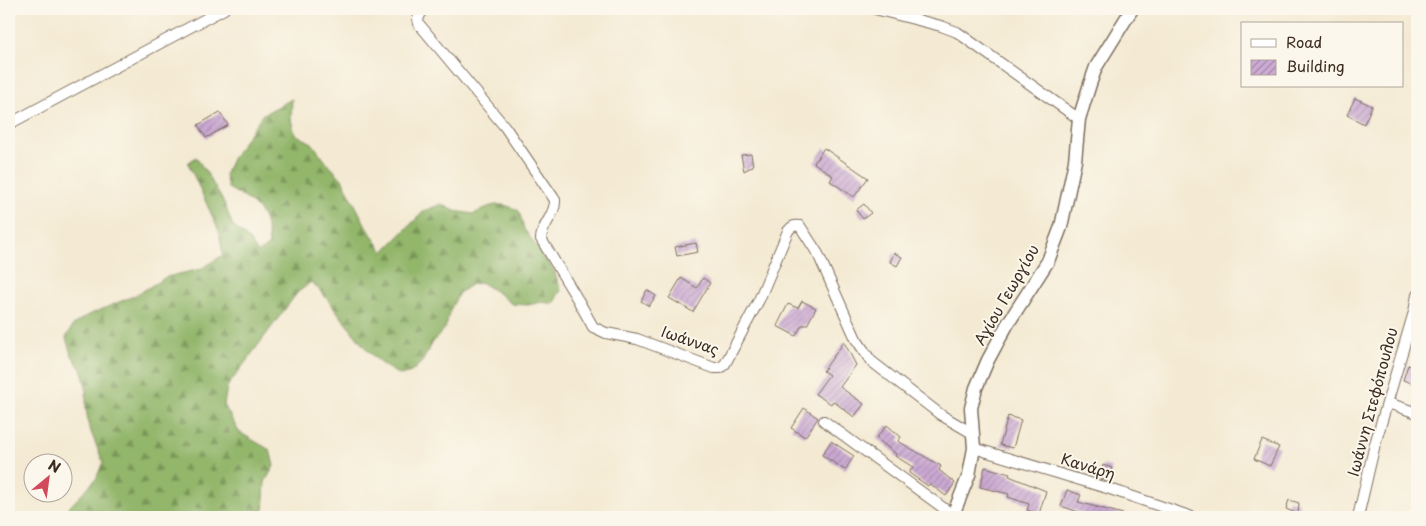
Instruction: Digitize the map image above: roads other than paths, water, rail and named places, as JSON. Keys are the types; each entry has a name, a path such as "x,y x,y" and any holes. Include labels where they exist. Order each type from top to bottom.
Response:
{"street":[{"path":"9,124 224,9"},
{"name":"Ιωάννας","path":"423,9 418,19 420,26 505,127 555,200 555,208 542,232 541,238 592,327 606,333 638,339 714,368 720,368 725,364 759,300 788,231 795,225 800,226 818,254 856,339 870,361 941,415 972,433"},
{"path":"874,9 941,26 957,32 1079,120"},
{"name":"Αγίου Γεωργίου","path":"952,516 969,475 974,448 971,408 976,388 988,360 1007,325 1048,261 1062,227 1075,161 1079,120 1090,84 1096,66 1132,9"},
{"name":"Ιωάννη Στεφόπουλου","path":"1358,517 1375,444 1414,312 1417,295"},
{"path":"1388,403 1417,413"},
{"path":"824,421 952,516"},
{"name":"Κανάρη","path":"974,448 1110,489 1192,517"}]}
